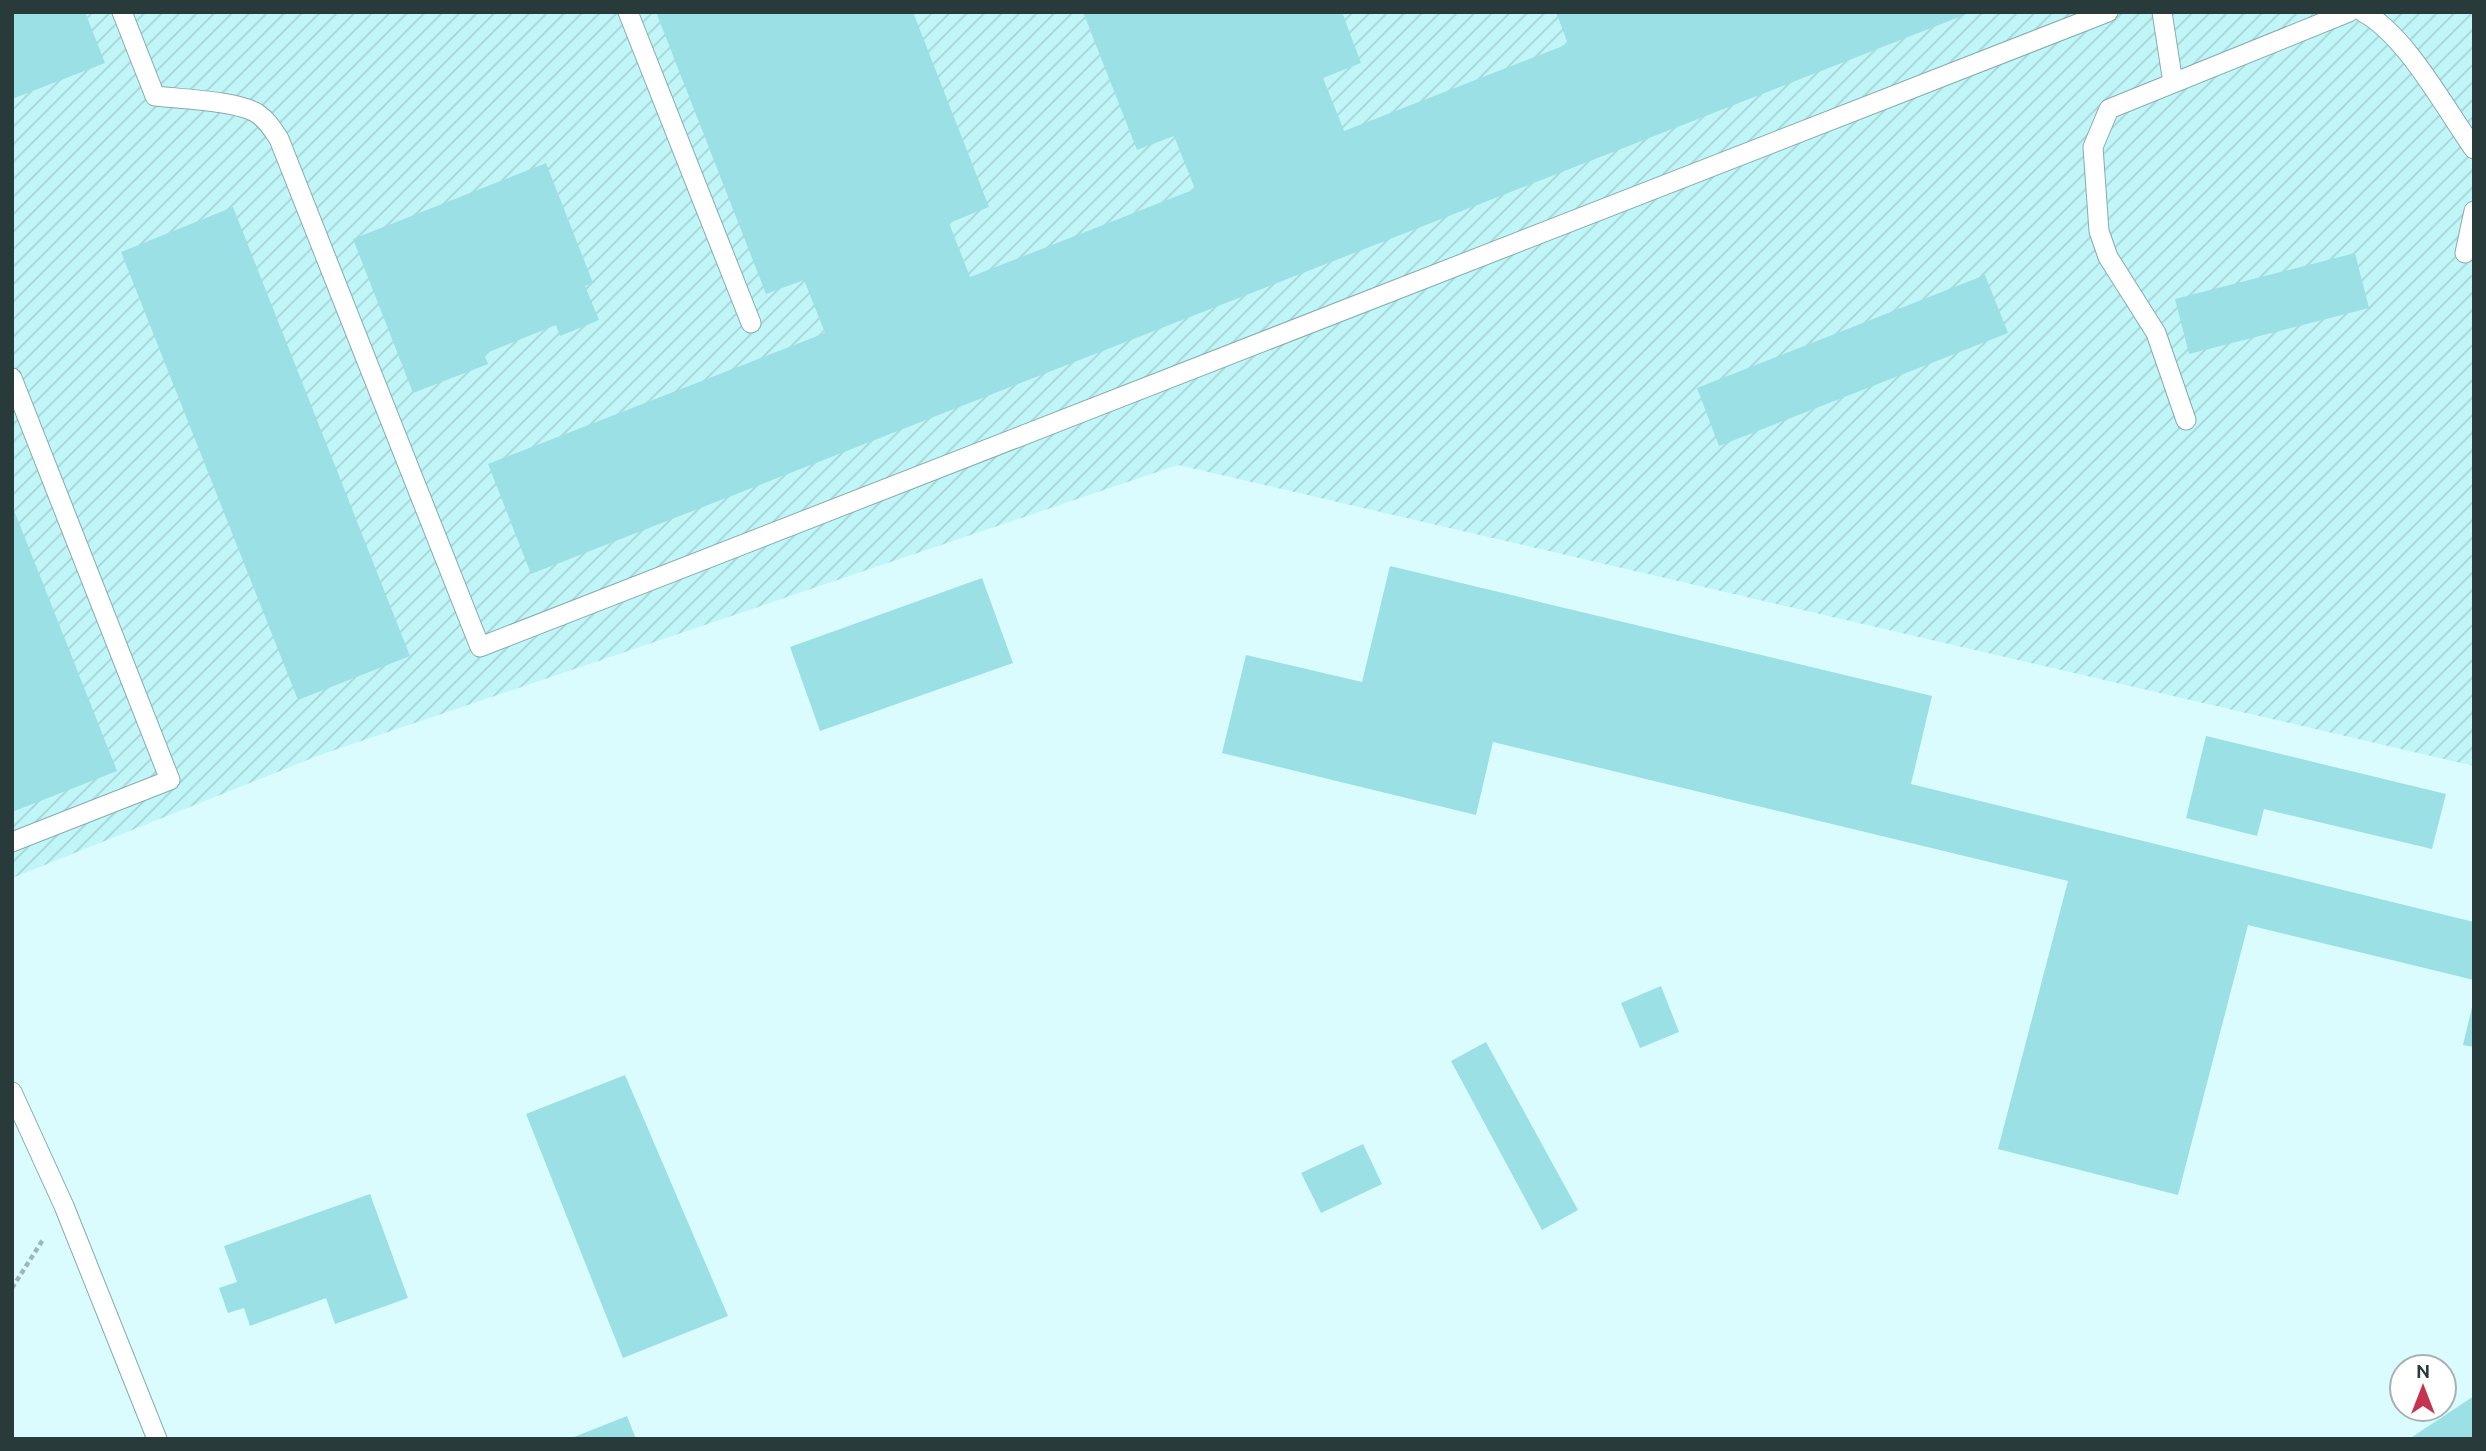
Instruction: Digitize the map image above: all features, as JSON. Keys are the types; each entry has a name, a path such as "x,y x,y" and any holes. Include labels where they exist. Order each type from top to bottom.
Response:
{"lane":[{"path":"122,12 155,96 242,107 257,113 268,122 279,139 480,647 2108,12"},
{"path":"628,12 751,323"},
{"path":"2162,12 2173,83"},
{"path":"2186,420 2156,333 2108,257 2099,231 2092,147 2109,109 2349,12"},
{"path":"2363,12 2392,36 2417,66 2474,149"},
{"path":"2465,253 2474,211"},
{"path":"12,378 170,780 12,842"},
{"path":"12,1092 64,1206 158,1439"}],"path":[{"path":"12,1288 64,1206"}],"shaded area":[{"path":"12,12 2474,12 2474,766 1178,465 320,755 12,878"}],"building":[{"path":"12,12 85,12 105,63 12,99"},
{"path":"656,12 913,12 989,207 949,223 970,277 1195,189 1174,136 1137,150 1083,12 1342,12 1361,63 1323,78 1344,131 1568,44 1556,12 1972,12 531,574 488,464 825,333 804,280 766,294"},
{"path":"546,163 593,283 585,286 599,320 560,336 556,325 484,354 488,364 413,393 353,239"},
{"path":"233,207 410,656 298,700 121,252"},
{"path":"2355,253 2369,308 2189,354 2175,299"},
{"path":"1985,275 2008,333 1719,446 1697,388"},
{"path":"12,505 117,771 12,812"},
{"path":"1390,566 1932,696 1911,784 2474,922 2474,980 2248,925 2178,1195 1998,1149 2068,881 1493,742 1476,815 1222,753 1246,655 1362,682"},
{"path":"982,578 1013,663 820,731 790,647"},
{"path":"2206,736 2446,794 2432,849 2264,809 2257,836 2186,818"},
{"path":"1661,986 1679,1032 1640,1048 1621,1003"},
{"path":"2474,1003 2474,1047 2463,1045"},
{"path":"1486,1042 1578,1210 1542,1230 1451,1061"},
{"path":"625,1075 728,1316 623,1358 526,1114"},
{"path":"1363,1144 1382,1184 1321,1213 1301,1173"},
{"path":"370,1194 408,1298 335,1324 326,1298 250,1326 244,1308 228,1313 219,1288 237,1282 224,1246"},
{"path":"2474,1396 2474,1439 2409,1439 2433,1423 2458,1423 2458,1407"},
{"path":"627,1416 636,1439 569,1439"}]}
